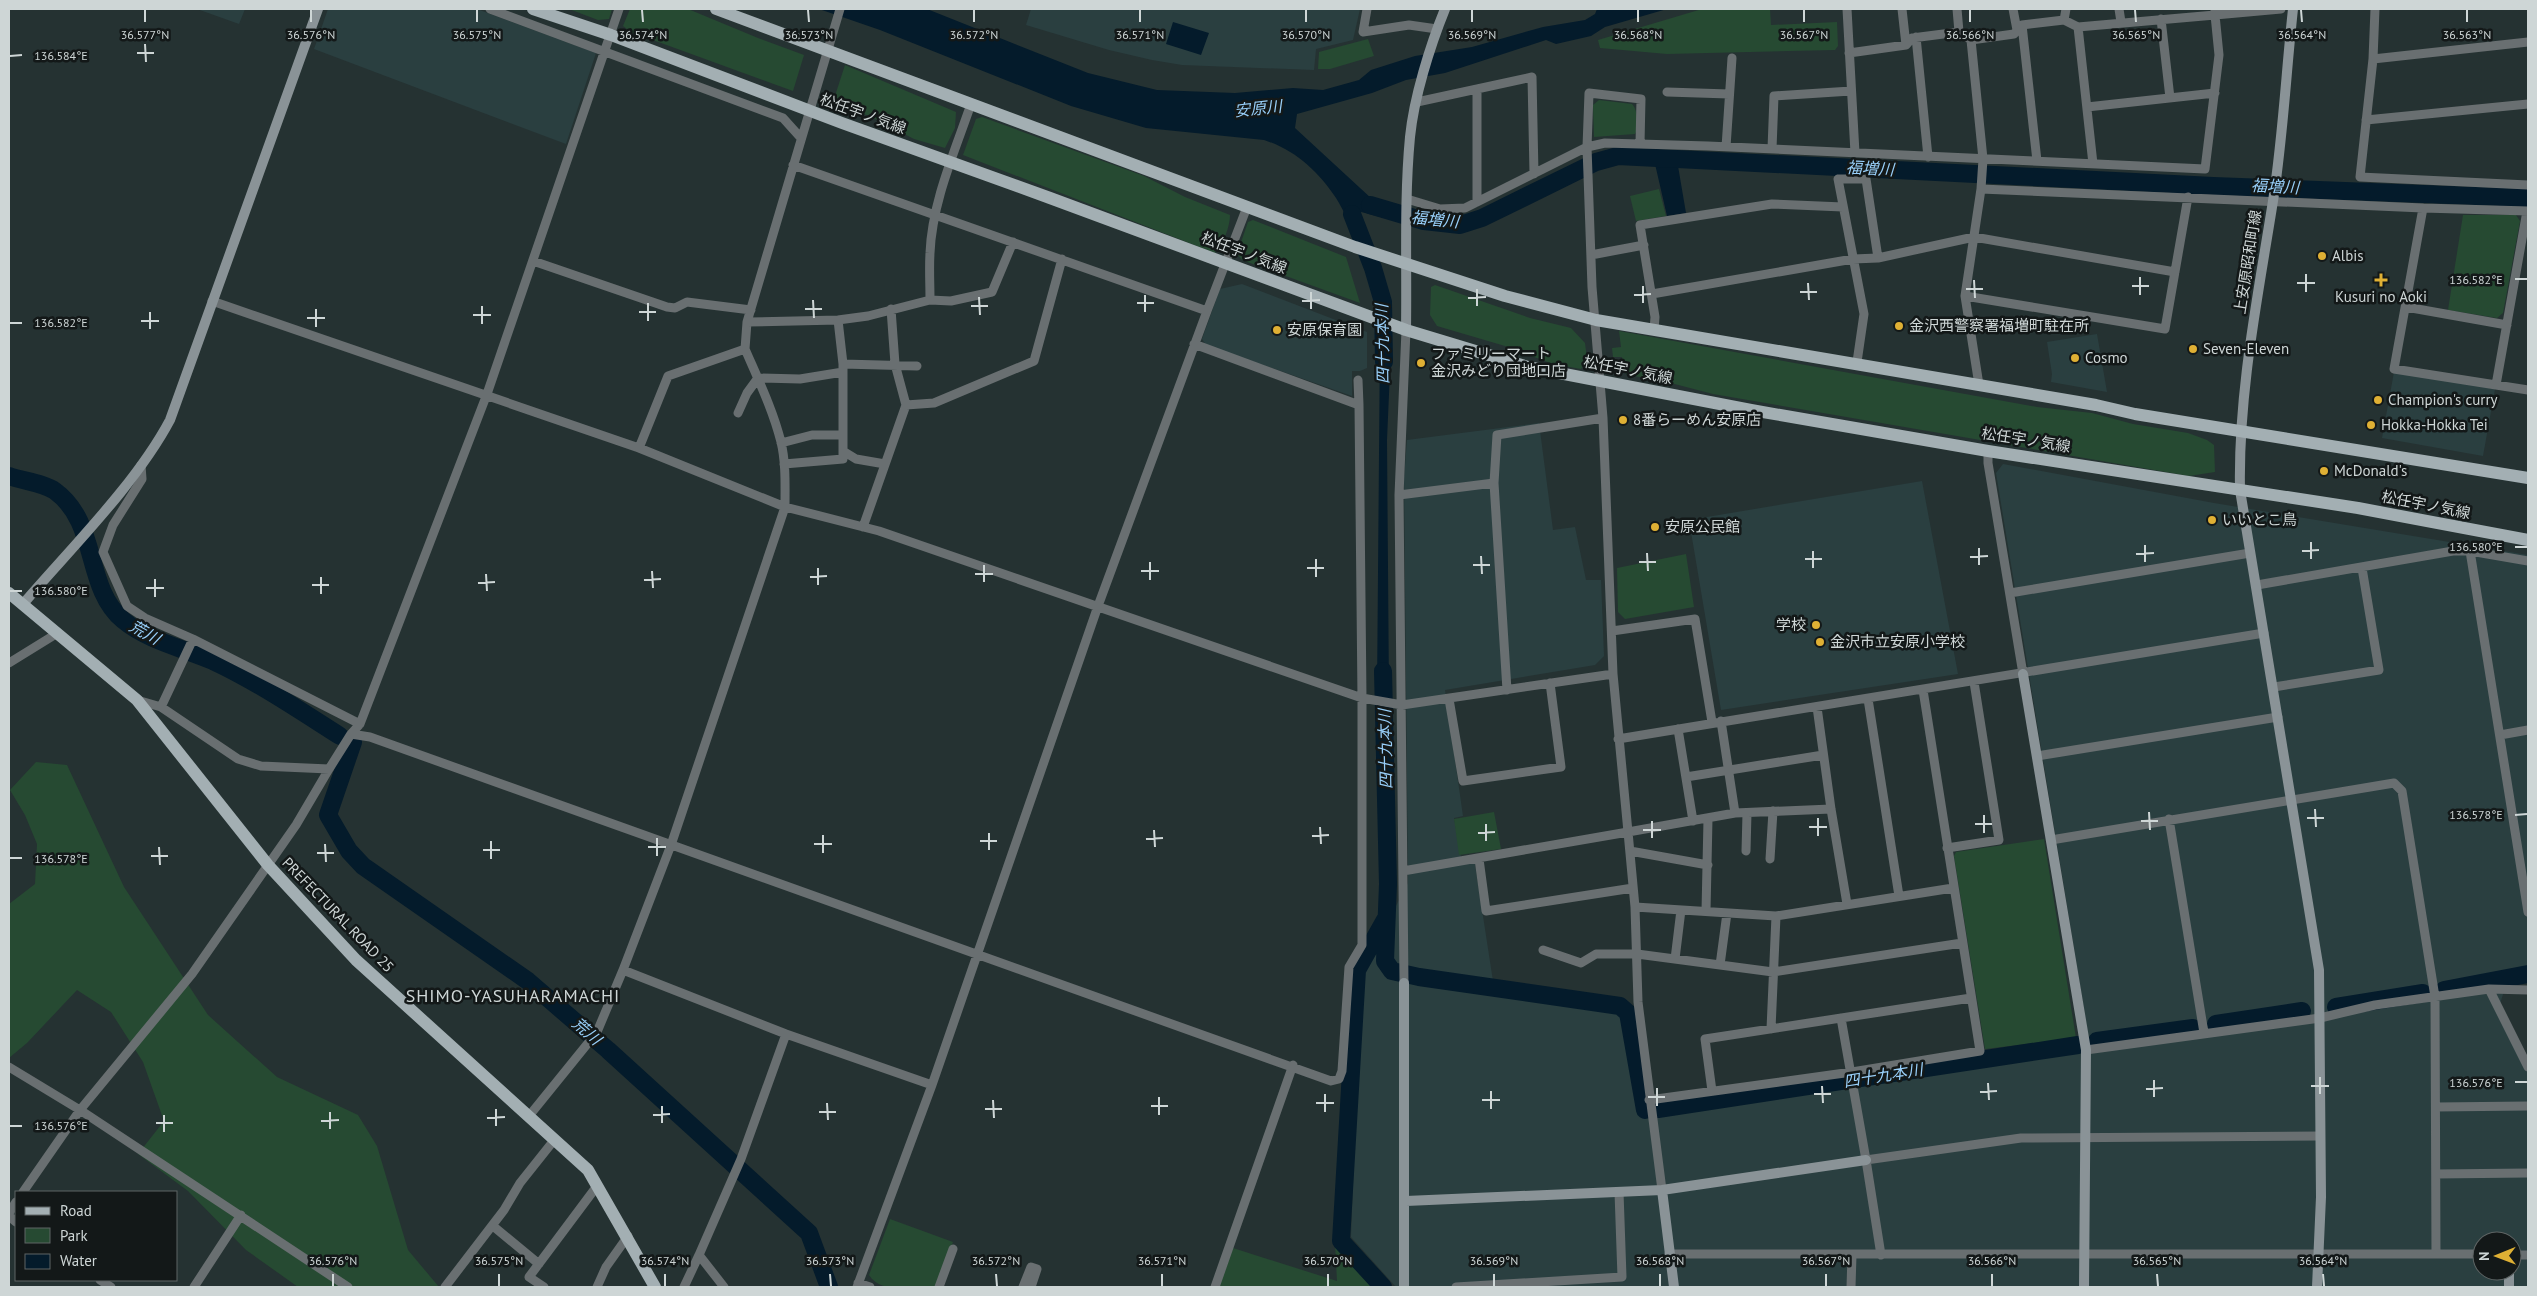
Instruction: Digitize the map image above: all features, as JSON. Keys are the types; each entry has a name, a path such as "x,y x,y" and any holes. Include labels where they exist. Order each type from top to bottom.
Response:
{"main road":[{"name":"松任宇ノ気線","path":"533,9 611,35 809,111 1392,325 1528,367 1601,382 1988,451 2358,508 2528,540"},
{"path":"716,9 829,42 971,104 1407,266 1505,296 1596,320 1857,362 2209,427 2242,430 2528,478"},
{"name":"PREFECTURAL ROAD 25","path":"9,593 137,700 268,865 356,960 588,1170 628,1236 655,1287"}],"street":[{"path":"23,604 102,513 158,444 170,420 318,9"},
{"path":"490,9 783,118 801,138"},
{"path":"24,1191 80,1110 192,974 296,825 351,734 360,724 487,394 620,9"},
{"path":"529,1116 594,1036 623,970 671,845 784,507 784,464 781,443 773,415 745,349 747,322 840,9"},
{"path":"1367,9 1363,32 1409,25 1437,29"},
{"path":"1404,1287 1406,1201 1399,495 1406,330 1407,204 1410,135 1430,48 1445,9"},
{"path":"1847,9 1855,153"},
{"path":"1902,9 1906,46"},
{"path":"1957,9 1959,32"},
{"path":"2013,9 2020,27 2037,162"},
{"path":"2064,20 2066,9"},
{"path":"2119,9 2121,22"},
{"path":"1849,53 1906,46 1912,38 1959,32 1971,40 2014,34 2020,27 2064,20 2078,27 2215,12 2281,9"},
{"name":"上安原昭和町線","path":"2292,9 2276,177 2258,284 2239,444 2240,490 2319,970 2321,1197 2317,1287"},
{"path":"2375,9 2373,59 2360,178 2528,185"},
{"path":"1407,204 1440,208 1465,208 1534,174 1605,143 1928,156 1982,162 2037,162 2205,169 2220,55 2215,12"},
{"path":"2161,19 2170,98"},
{"path":"2078,27 2093,164"},
{"path":"1916,37 1928,156"},
{"path":"1971,40 1982,162 1981,186 1965,296 1979,385"},
{"path":"2373,59 2528,42"},
{"path":"1726,147 1732,58"},
{"path":"1417,102 1532,77 1534,174"},
{"path":"1477,89 1477,202"},
{"path":"1772,149 1774,96 1851,91"},
{"path":"1667,92 1730,94"},
{"path":"1640,144 1641,99 1589,93 1588,151 1592,255 1603,418 1613,674 1635,907 1638,1002 1674,1287"},
{"path":"2087,107 2214,93"},
{"path":"930,300 930,252 936,214 950,162 971,104"},
{"path":"2366,120 2528,104"},
{"path":"793,165 1207,311"},
{"path":"1857,362 1864,314 1838,179 1866,179 1878,258"},
{"path":"1981,186 2188,198 2273,198 2423,208 2528,211 2496,385"},
{"path":"1965,296 2165,329 2188,198"},
{"path":"1654,330 1655,317 1652,294 1640,225 1772,204 1843,207"},
{"path":"870,1287 858,1285 932,1085 1098,606 1224,263 1247,207"},
{"path":"2423,208 2394,369 2528,390"},
{"path":"1652,294 1853,259 1878,258 1974,237 2175,272"},
{"path":"747,322 838,320 868,316 930,300 951,301 992,292 1013,242"},
{"path":"1592,255 1644,245"},
{"path":"906,405 934,403 1034,361 1062,259"},
{"path":"533,261 667,307 675,308 687,302 751,310"},
{"path":"212,301 487,394 639,448 784,507 863,527 1366,699 1402,705 1613,674"},
{"path":"2406,307 2506,325"},
{"path":"863,527 906,405 896,364 891,309"},
{"path":"784,464 843,459 843,368 838,320"},
{"path":"1194,344 1359,405"},
{"path":"639,448 668,376 745,349"},
{"path":"758,378 800,379 843,368 896,364 917,366"},
{"path":"738,413 746,393 758,378"},
{"path":"351,734 370,737 1331,1081 1339,1079 1342,1071 1349,967 1362,945 1366,699 1358,380"},
{"path":"1508,690 1494,484 1496,435 1603,418"},
{"path":"781,443 812,435 843,435"},
{"path":"843,451 856,459 885,464"},
{"path":"1988,451 1988,463 2086,1050 2084,1287"},
{"path":"141,465 142,479 113,525 103,552 127,606 145,618 360,724"},
{"path":"1399,495 1494,484"},
{"path":"2470,551 2528,912"},
{"path":"2257,585 2453,552 2470,551 2528,560"},
{"path":"2010,592 2250,553"},
{"path":"2274,688 2379,670 2362,568"},
{"path":"1612,630 1695,619 1728,771 1735,813"},
{"path":"1618,739 1716,722 1817,708 2264,633"},
{"path":"9,663 56,634"},
{"path":"161,707 182,667 193,640"},
{"path":"1947,848 1999,840 1974,682"},
{"path":"1449,699 1463,781 1561,767 1550,683"},
{"path":"1649,1100 1852,1072 1980,1051 1922,690"},
{"path":"1868,699 1899,896"},
{"path":"137,700 161,707 238,759 261,766 329,770"},
{"path":"1817,708 1830,809 1848,904"},
{"path":"2037,756 2278,717"},
{"path":"1678,729 1693,821"},
{"path":"2500,735 2528,730"},
{"path":"1686,778 1823,755"},
{"path":"2051,840 2394,783 2402,791 2436,997 2436,1254"},
{"path":"1403,871 1735,813 1830,809"},
{"path":"1770,859 1773,811"},
{"path":"1746,850 1747,812"},
{"path":"1706,912 1708,819"},
{"path":"2169,820 2204,1033"},
{"path":"1630,851 1708,865"},
{"path":"1479,858 1486,911 1633,888"},
{"path":"1635,907 1776,916 1953,888"},
{"path":"1675,960 1681,910"},
{"path":"1720,965 1727,913"},
{"path":"1771,1029 1776,916"},
{"path":"1542,950 1581,963 1596,954 1637,954 1773,972 1962,943"},
{"path":"623,970 786,1034 932,1085"},
{"path":"2086,1050 2320,1018 2375,1005 2489,989 2528,990"},
{"path":"2489,989 2528,1068"},
{"path":"1712,1091 1705,1039 1971,998"},
{"path":"1842,1018 1881,1255"},
{"path":"684,1287 734,1177 786,1034"},
{"path":"1215,1287 1293,1066"},
{"path":"9,1067 80,1110 348,1287"},
{"path":"2436,1108 2528,1106"},
{"path":"1406,1201 1662,1190 2021,1138 2320,1136"},
{"path":"445,1287 493,1226 520,1183 555,1140"},
{"path":"2436,1174 2528,1173"},
{"path":"544,1287 529,1277 598,1186"},
{"path":"1456,1287 1622,1277 1619,1192"},
{"path":"9,1215 15,1204"},
{"path":"194,1287 241,1216"},
{"path":"493,1226 539,1264"},
{"path":"597,1287 606,1268 628,1236"},
{"path":"939,1287 953,1249"},
{"path":"1670,1254 2472,1254"},
{"path":"699,1255 724,1287"},
{"path":"1851,1287 1852,1255"},
{"path":"1023,1287 1030,1267 1037,1269 1031,1287"}],"shaded area":[{"path":"197,9 245,9 239,24"},
{"path":"328,9 477,9 596,53 566,144 314,49"},
{"path":"1031,9 1360,9 1353,40 1316,49 1314,70 1182,65 1152,60 1109,50 1026,25"},
{"path":"1242,284 1367,332 1367,368 1360,371 1352,371 1352,396 1206,345 1202,339 1220,289"},
{"name":"Cosmo","path":"2097,334 2107,392 2051,382 2052,374 2047,342"},
{"path":"2394,372 2495,389 2483,456 2382,438"},
{"path":"1539,423 1553,530 1575,527 1586,580 1601,580 1604,656 1595,665 1445,690 1463,816 1454,818 1462,863 1475,864 1493,981 1626,1005 1630,1008 1646,1098 2089,1040 1996,473 2003,464 2214,503 2528,555 2528,970 2509,975 2500,1004 2528,1059 2528,1287 1396,1287 1351,1237 1361,972 1408,883 1404,478 1407,440"},
{"path":"1922,481 1958,674 1721,710 1689,520"}],"green space":[{"path":"569,9 612,9 609,19 598,20"},
{"path":"630,9 688,9 804,55 793,91 631,32 623,26"},
{"path":"1702,9 1770,9 1771,25 1837,22 1838,46 1835,50 1667,54 1600,48 1598,40"},
{"path":"1368,39 1374,56 1330,69 1318,69 1319,52"},
{"path":"845,65 956,112 955,128 945,148 914,139 869,116 833,102"},
{"path":"1599,100 1632,104 1636,110 1637,119 1635,134 1594,137 1593,105"},
{"path":"982,117 1144,176 1185,197 1230,215 1229,225 1223,240 1215,253 963,155 976,119"},
{"path":"1659,189 1666,216 1636,221 1630,196"},
{"path":"2463,215 2516,215 2520,221 2503,313 2497,318 2448,310"},
{"path":"1253,220 1346,257 1360,303 1242,260 1237,254 1248,222"},
{"path":"1435,285 1530,318 1571,328 1585,343 1587,359 1581,369 1553,364 1505,346 1437,326 1430,315 1431,287"},
{"path":"1619,331 2037,407 2092,413 2133,424 2188,433 2207,440 2214,445 2215,472 2189,476 1713,394 1663,381 1628,375 1623,372 1622,357 1613,357 1612,348 1621,347"},
{"path":"1686,554 1694,607 1625,619 1618,612 1617,568"},
{"path":"36,762 67,765 124,887 208,1015 277,1077 358,1115 377,1146 408,1250 439,1287 298,1287 246,1250 188,1191 138,1154 164,1121 143,1062 111,1012 77,990 27,1043 9,1058 9,904 35,884 37,844 25,815 10,790"},
{"path":"1494,812 1501,849 1459,855 1454,819"},
{"path":"2044,839 2076,1038 1985,1049 1954,856 1956,852"},
{"path":"890,1219 953,1242 937,1287 891,1288 875,1281 869,1275"},
{"path":"1335,1243 1377,1287 1219,1287 1233,1248 1337,1281"}],"water":[{"name":"安原川","path":"819,9 927,9 1088,73 1157,90 1235,93 1293,88 1323,90 1359,80 1371,70 1415,56 1472,47 1543,27 1585,20 1595,14 1597,9 1667,9 1605,27 1591,36 1556,44 1546,40 1445,73 1406,80 1372,93 1297,114 1295,128 1385,211 1391,209 1393,220 1361,212 1357,216 1365,230 1360,234 1322,179 1296,156 1275,144 1264,140 1146,128 1071,106 880,30"},
{"path":"1173,22 1209,33 1201,55 1166,44"},
{"path":"1655,164 1678,166 1686,213 1667,216"},
{"path":"1376,265 1386,298 1388,312 1378,312 1368,267"},
{"path":"1380,336 1391,348 1387,440 1389,697 1377,692"}],"waterway":[{"name":"福増川","path":"1370,205 1424,221 1460,225 1482,218 1596,162 1618,156 2213,186 2528,198"},
{"name":"四十九本川","path":"1352,214 1373,268 1383,302 1384,362"},
{"name":"荒川","path":"9,476 50,488 69,504 79,520 86,537 102,590 111,606 123,620 155,639 213,661 246,678 340,736"},
{"name":"四十九本川","path":"1383,671 1388,884 1385,961 1392,971 1419,977 1620,1006 1628,1013 1645,1110"},
{"name":"荒川","path":"353,742 328,815 349,851 363,866 528,981 608,1050 809,1233 829,1287"},
{"path":"1383,1287 1341,1241 1357,970 1385,920"},
{"name":"四十九本川","path":"2444,990 2528,974"},
{"name":"四十九本川","path":"2336,1007 2423,993"},
{"name":"四十九本川","path":"2216,1024 2302,1011"},
{"name":"四十九本川","path":"2097,1041 2193,1028"},
{"name":"四十九本川","path":"1658,1109 2078,1045"}],"place":[{"name":"Albis","path":"2322,256"},
{"name":"Kusuri no Aoki","path":"2381,280"},
{"name":"金沢西警察署福増町駐在所","path":"1899,326"},
{"name":"安原保育園","path":"1277,330"},
{"name":"Seven-Eleven","path":"2193,349"},
{"name":"Cosmo","path":"2075,358"},
{"name":"ファミリーマート 金沢みどり団地口店","path":"1421,363"},
{"name":"Champion's curry","path":"2378,400"},
{"name":"8番らーめん安原店","path":"1623,420"},
{"name":"Hokka-Hokka Tei","path":"2371,425"},
{"name":"McDonald's","path":"2324,471"},
{"name":"いいとこ鳥","path":"2212,520"},
{"name":"安原公民館","path":"1655,527"},
{"name":"学校","path":"1816,625"},
{"name":"金沢市立安原小学校","path":"1820,642"}],"district":[{"name":"SHIMO-YASUHARAMACHI","path":"513,996"}]}
